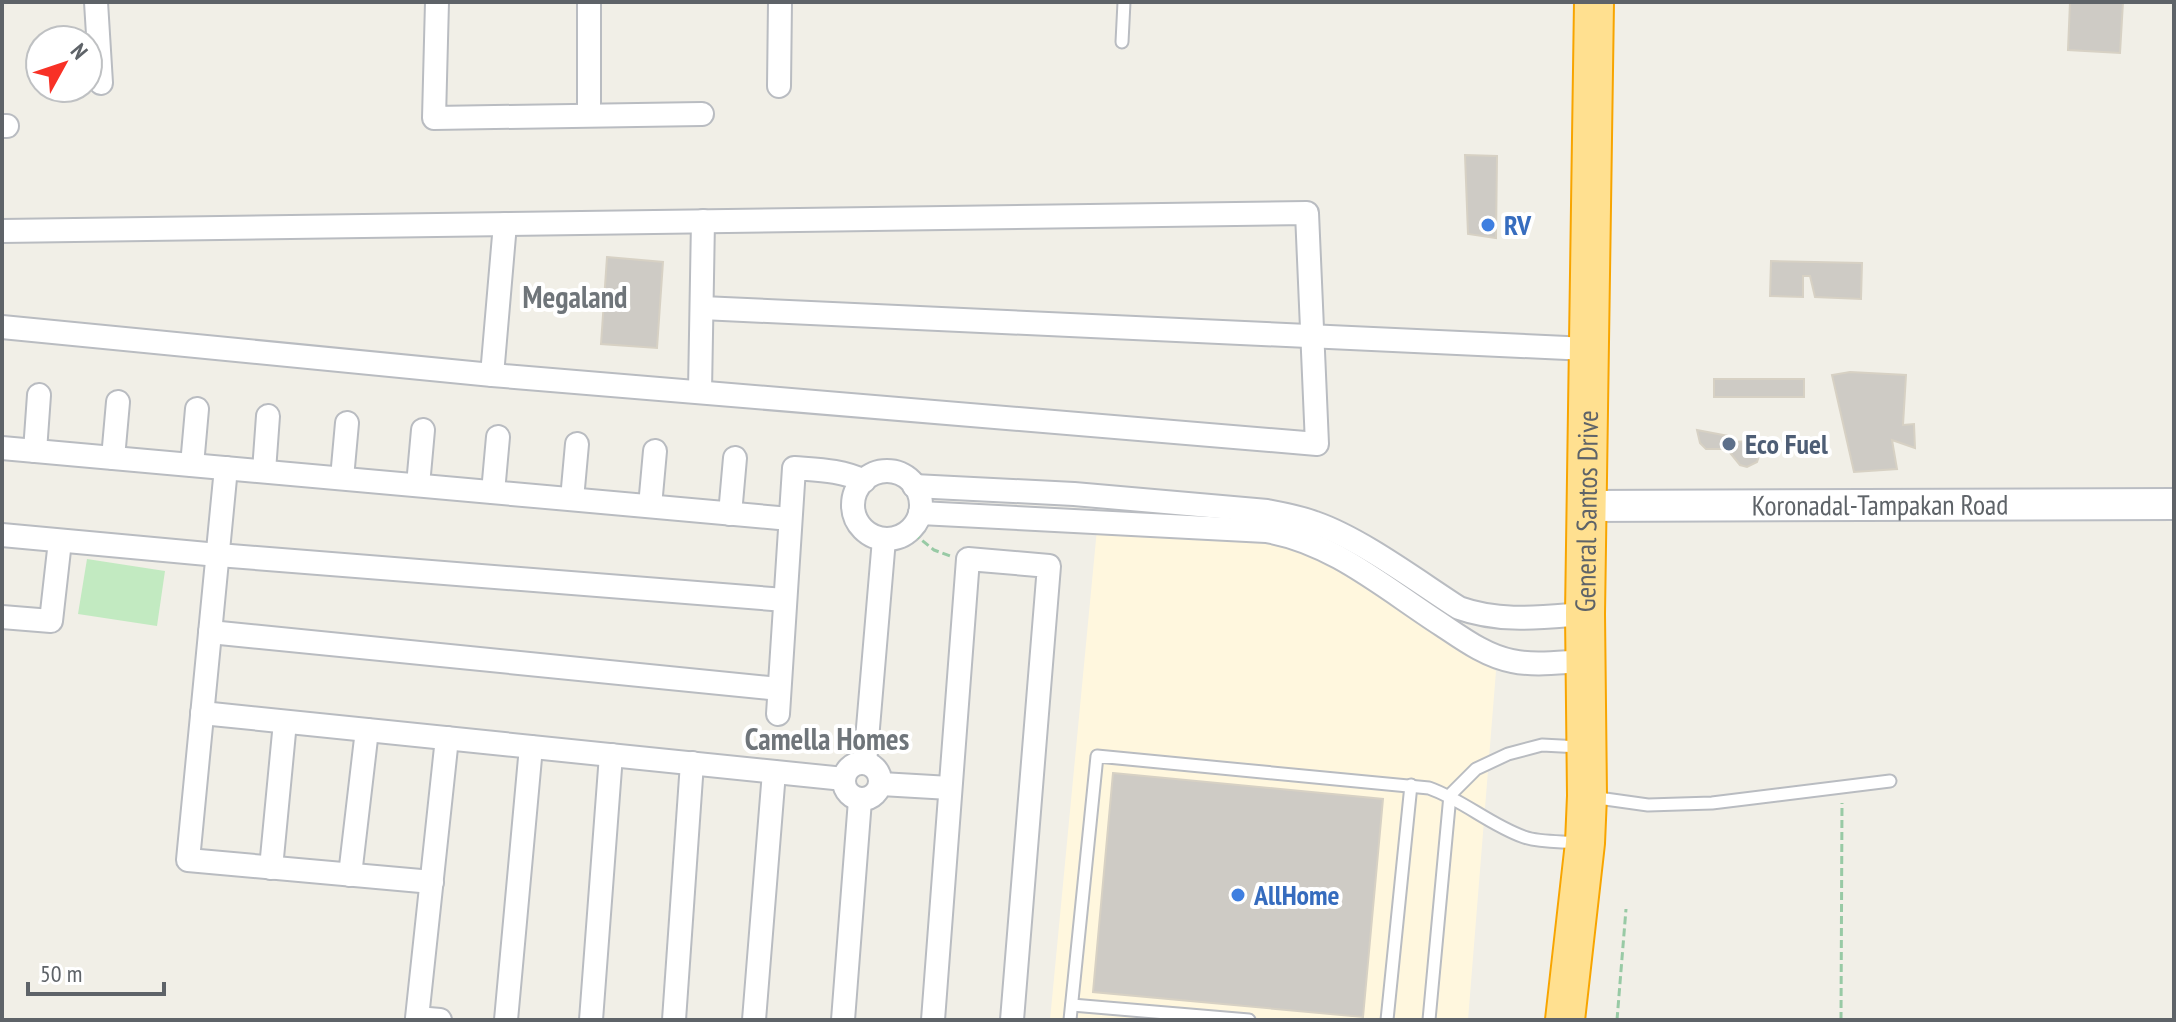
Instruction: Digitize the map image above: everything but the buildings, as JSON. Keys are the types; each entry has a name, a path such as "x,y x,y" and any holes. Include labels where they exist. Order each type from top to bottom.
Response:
{"highway":[{"name":"General Santos Drive","path":"1565,1020 1585,843 1587,796 1585,614 1594,2"}],"main road":[{"name":"Koronadal-Tampakan Road","path":"1586,506 2174,504"}],"street":[{"path":"96,2 97,24"},
{"path":"437,2 434,118 702,114"},
{"path":"589,2 589,115"},
{"path":"779,86 780,2"},
{"path":"2,231 1307,213 1317,444 492,375 2,327"},
{"path":"700,391 703,221"},
{"path":"492,375 505,224"},
{"path":"702,308 1588,349"},
{"path":"35,451 39,395"},
{"path":"113,458 118,402"},
{"path":"192,465 197,409"},
{"path":"264,471 268,416"},
{"path":"342,478 347,423"},
{"path":"418,485 423,430"},
{"path":"493,492 498,437"},
{"path":"572,499 577,444"},
{"path":"2,448 790,519"},
{"path":"650,506 655,451"},
{"path":"730,514 735,458"},
{"path":"226,468 188,860 432,882"},
{"path":"778,714 794,468 833,470 864,481"},
{"path":"890,472 899,474 914,486 921,504 915,522 894,539 884,539 866,532 855,516 854,498 864,481 871,475 890,472"},
{"path":"914,486 1074,494 1281,514 1318,523 1459,608 1479,615 1498,618 1585,614"},
{"path":"915,522 1266,531 1291,535 1332,553 1463,639 1500,658 1533,663 1585,661"},
{"path":"2,535 785,600"},
{"path":"865,763 884,539"},
{"path":"2,617 51,621 60,541"},
{"path":"933,1020 968,559 1049,566 1012,1020"},
{"path":"210,632 779,689"},
{"path":"202,713 844,779"},
{"path":"271,868 285,722"},
{"path":"350,875 367,730"},
{"path":"440,1020 417,1018 447,738"},
{"path":"506,1020 531,747"},
{"path":"591,1020 611,755"},
{"path":"674,1020 692,763"},
{"path":"865,763 877,770 881,784 874,796 860,800 848,793 844,779 851,766 865,763"},
{"path":"754,1020 774,772"},
{"path":"881,784 950,788"},
{"path":"843,1020 860,800"}],"lane":[{"path":"1122,42 1124,2"},
{"path":"1429,1020 1450,795 1476,769 1508,754 1542,745 1586,747"},
{"path":"1070,1020 1097,756 1411,785 1450,795 1503,828 1528,839 1585,843"},
{"path":"1587,796 1648,805 1696,804 1890,781"},
{"path":"1387,1020 1411,785"},
{"path":"1072,1005 1249,1020"}],"path":[{"path":"915,522 921,541 934,550 968,559"},
{"path":"1841,1020 1842,787"},
{"path":"1617,1020 1626,909"}],"shaded area":[{"path":"1097,529 1281,540 1331,562 1496,671 1468,1020 1050,1020"}],"green space":[{"path":"87,559 165,571 157,626 78,614"}],"place":[{"name":"RV","path":"1488,225"},
{"name":"Eco Fuel","path":"1729,444"},
{"name":"AllHome","path":"1238,895"}],"district":[{"name":"Megaland","path":"575,298"},
{"name":"Camella Homes","path":"827,740"}]}
